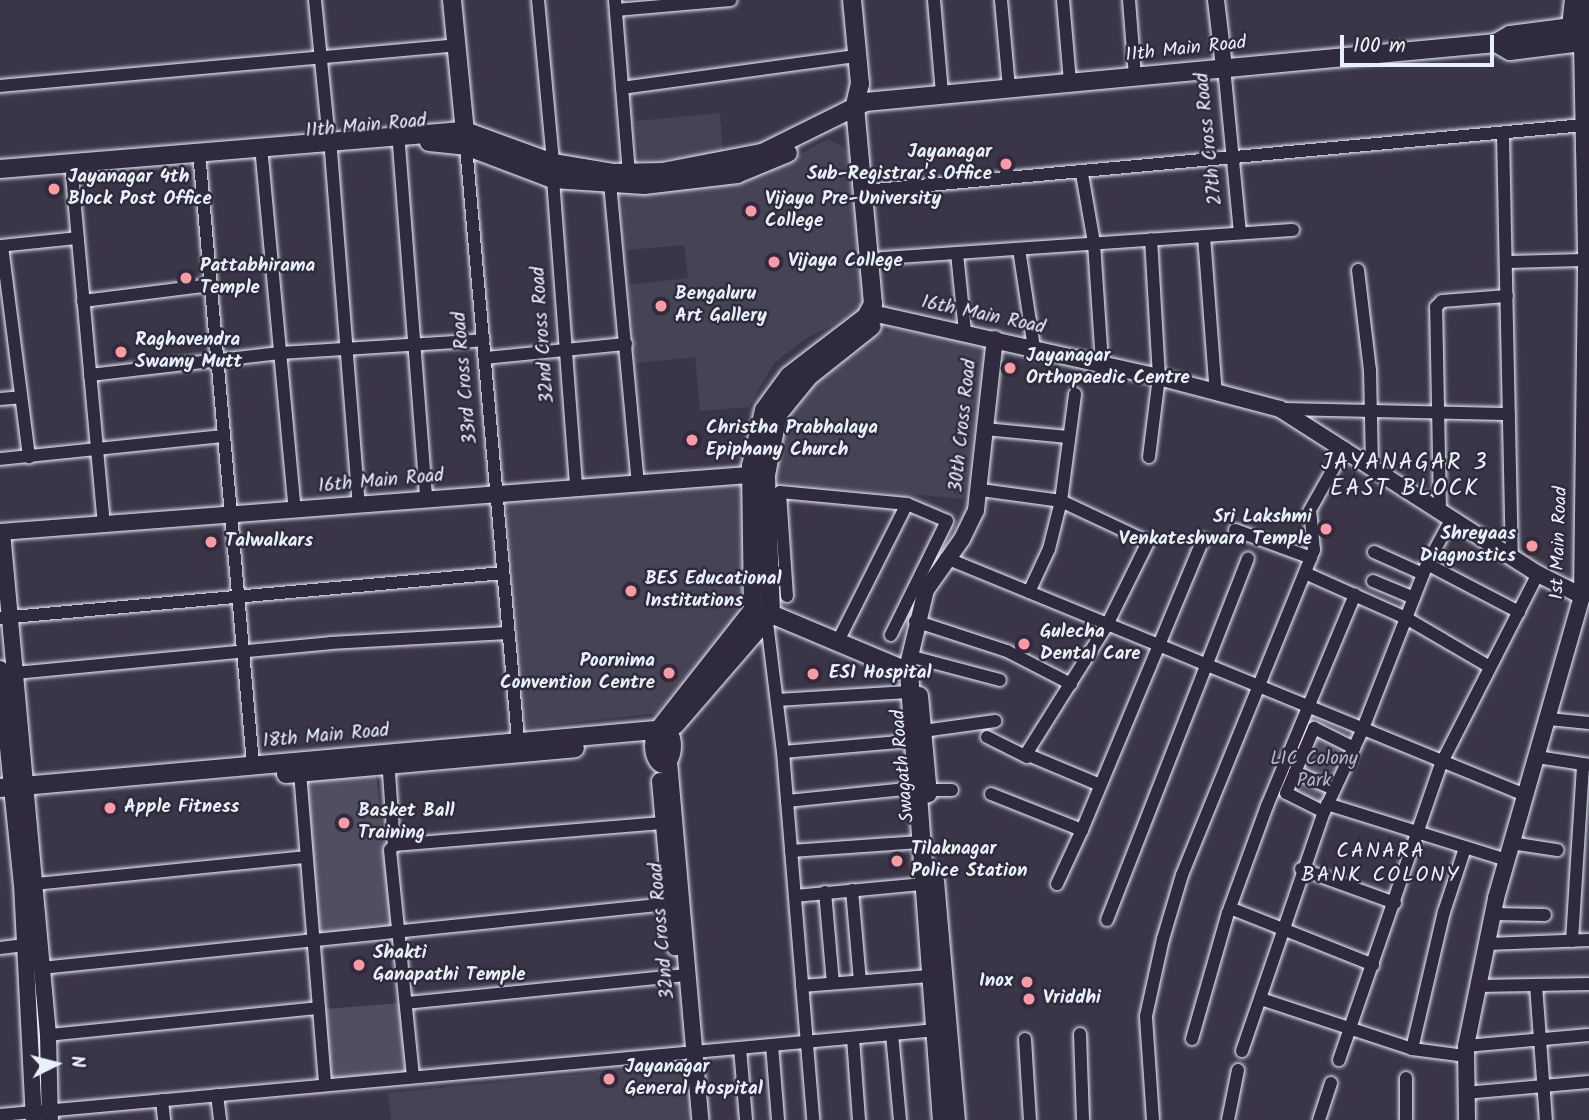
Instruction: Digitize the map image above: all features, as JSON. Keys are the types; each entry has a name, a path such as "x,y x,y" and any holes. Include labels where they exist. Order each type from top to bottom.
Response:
{"main road":[{"name":"33rd Cross Road","path":"452,0 465,139"},
{"path":"660,735 769,618 758,474 772,429 785,401 881,315 882,258 852,0"},
{"path":"1574,0 1577,32"},
{"path":"1577,32 1587,0"},
{"name":"11th Main Road","path":"553,171 629,173 686,169 762,153 864,105 942,94 1496,44 1507,51 1522,50 1568,45 1577,32"},
{"name":"11th Main Road","path":"0,169 465,139 553,171 610,183 661,184 737,174 765,166 864,105"},
{"path":"660,735 753,610 758,425 772,396 808,359 866,317 873,304 864,105"},
{"name":"11th Main Road","path":"0,180 262,157 330,146 399,145 465,139"},
{"path":"769,618 838,641 909,675"},
{"name":"Swagath Road","path":"909,675 920,702 917,736 956,1120"},
{"name":"18th Main Road","path":"13,792 253,764 388,759 660,735"},
{"name":"18th Main Road","path":"13,792 300,772 388,759"},
{"name":"Swagath Road","path":"922,789 920,842 942,1120"}],"street":[{"path":"315,0 330,146 359,505"},
{"name":"32nd Cross Road","path":"538,0 576,487"},
{"path":"629,173 616,5 731,0"},
{"path":"933,0 942,94"},
{"path":"1001,0 1009,88"},
{"path":"1063,0 1070,81"},
{"path":"1129,0 1135,77"},
{"name":"27th Cross Road","path":"1216,0 1240,233"},
{"name":"1st Main Road","path":"1467,1120 1466,1051 1493,914 1525,795 1586,597 1587,254 1584,125 1577,32"},
{"path":"0,86 456,45"},
{"path":"622,88 857,56"},
{"path":"875,190 1082,174 1584,125"},
{"path":"1503,135 1512,557"},
{"name":"33rd Cross Road","path":"465,139 519,747"},
{"path":"399,145 411,342 426,499"},
{"path":"262,157 295,510"},
{"path":"200,163 253,764"},
{"path":"72,174 104,526"},
{"path":"1082,174 1094,243 1102,363"},
{"path":"610,183 638,482"},
{"path":"882,258 1293,230"},
{"path":"1204,236 1216,394"},
{"path":"29,457 1,246 78,238"},
{"path":"1149,457 1159,377 1151,239"},
{"path":"1020,249 1034,348"},
{"path":"957,253 965,332"},
{"path":"1506,262 1587,254"},
{"path":"1358,270 1370,370 1368,409 1371,465"},
{"path":"83,300 211,285"},
{"path":"1242,1051 1284,929 1301,869 1362,731 1446,514 1440,412 1439,303 1507,296"},
{"name":"16th Main Road","path":"881,315 1102,363 1280,409 1509,414"},
{"name":"30th Cross Road","path":"909,675 915,621 926,590 968,529 981,490 995,339"},
{"path":"90,375 280,352 411,342 484,340"},
{"path":"485,358 626,344"},
{"path":"1029,592 1049,549 1061,501 1075,394"},
{"path":"0,399 21,397"},
{"name":"16th Main Road","path":"1280,409 1345,448 1538,574 1586,597"},
{"path":"985,429 1068,437"},
{"path":"0,459 224,436"},
{"path":"1153,1120 1146,1016 1163,939 1182,875 1315,548 1310,510 1345,448"},
{"name":"16th Main Road","path":"1,532 758,474"},
{"path":"981,490 1061,501 1148,542 1107,625 1027,757"},
{"path":"787,596 780,492 907,504 947,521 891,635"},
{"path":"838,641 907,504"},
{"path":"1235,530 1311,558"},
{"path":"1,532 13,792 24,945 42,1116"},
{"path":"1057,884 1203,539"},
{"path":"1374,552 1425,569 1519,612"},
{"path":"946,558 1441,764 1525,795"},
{"path":"1107,920 1204,665 1248,558"},
{"path":"5,617 238,594 503,573"},
{"path":"1305,573 1406,618 1490,667"},
{"path":"1339,1060 1441,764 1538,574"},
{"path":"1373,581 1414,598"},
{"path":"1192,1039 1230,908 1286,757 1355,595"},
{"path":"769,618 783,752 813,1120"},
{"path":"915,621 1007,651 1071,684"},
{"path":"8,671 243,650 508,633"},
{"path":"778,700 909,675 1000,680"},
{"path":"1549,719 1589,723"},
{"path":"783,752 917,736 995,721"},
{"path":"1354,748 1314,729 1286,793 1326,808 1465,848 1557,850"},
{"name":"32nd Cross Road","path":"660,735 683,976 689,1053 690,1120"},
{"path":"987,737 1027,757 1100,785"},
{"path":"1286,757 1297,767 1335,789"},
{"path":"1537,757 1586,764 1572,941"},
{"path":"388,759 394,845 390,850 413,1077"},
{"path":"300,772 325,1085"},
{"path":"787,801 922,789 952,790"},
{"path":"13,792 35,884 48,1035 42,1116"},
{"path":"991,794 1082,830"},
{"path":"394,845 670,822"},
{"path":"791,852 920,842"},
{"path":"1412,1049 1444,912 1465,848"},
{"path":"35,884 306,857"},
{"path":"1301,869 1395,903"},
{"path":"795,896 923,884"},
{"path":"852,890 860,981"},
{"path":"825,892 833,984"},
{"path":"41,968 676,903"},
{"path":"1230,908 1373,965"},
{"path":"1493,914 1545,915"},
{"path":"1488,944 1589,940"},
{"path":"0,948 24,945"},
{"path":"406,1003 683,976"},
{"path":"802,986 930,976"},
{"path":"1479,986 1589,984"},
{"path":"1536,985 1546,1120"},
{"path":"1261,999 1412,1049 1466,1051 1589,1035"},
{"path":"48,1035 319,1008"},
{"path":"0,1115 42,1116 162,1100 934,1030"},
{"path":"892,1034 900,1120"},
{"path":"1080,1034 1083,1120"},
{"path":"853,1038 859,1120"},
{"path":"1025,1039 1030,1120"},
{"path":"772,1045 778,1120"},
{"path":"740,1048 746,1120"},
{"name":"32nd Cross Road","path":"689,1053 700,1120"},
{"path":"1228,1120 1238,1070"},
{"path":"1406,1078 1406,1120"},
{"path":"1465,1093 1589,1082"},
{"path":"1319,1120 1331,1083"},
{"path":"217,1095 220,1120"},
{"path":"162,1100 164,1120"}],"shaded area":[{"path":"720,113 723,153 640,161 636,121"},
{"name":"Vijaya College","path":"828,139 851,151 866,308 805,339 774,363 749,407 700,411 695,357 637,363 629,285 688,278 684,245 627,250 622,193 735,181 776,167"},
{"path":"891,329 987,345 964,499 776,482 776,433 794,398 853,350"},
{"name":"BES Educational Institutions","path":"746,478 751,570 743,612 657,713 527,728 507,503"},
{"name":"Jayanagar General Hospital","path":"681,1064 688,1120 391,1120 388,1093"}],"green space":[{"name":"LIC Colony Park","path":"1312,722 1349,739 1320,811 1281,795"},
{"path":"375,767 394,927 319,934 304,773"},
{"path":"401,1003 409,1073 331,1081 325,1009"}],"place":[{"name":"Jayanagar Sub-Registrar's Office","path":"1006,164"},
{"name":"Jayanagar 4th Block Post Office","path":"54,189"},
{"name":"Vijaya Pre-University College","path":"751,211"},
{"name":"Vijaya College","path":"774,262"},
{"name":"Pattabhirama Temple","path":"186,278"},
{"name":"Bengaluru Art Gallery","path":"661,306"},
{"name":"Raghavendra Swamy Mutt","path":"121,352"},
{"name":"Jayanagar Orthopaedic Centre","path":"1010,368"},
{"name":"Christha Prabhalaya Epiphany Church","path":"692,440"},
{"name":"Sri Lakshmi Venkateshwara Temple","path":"1326,529"},
{"name":"Talwalkars","path":"211,542"},
{"name":"Shreyaas Diagnostics","path":"1532,546"},
{"name":"BES Educational Institutions","path":"631,591"},
{"name":"Gulecha Dental Care","path":"1024,644"},
{"name":"Poornima Convention Centre","path":"669,673"},
{"name":"ESI Hospital","path":"813,674"},
{"name":"Apple Fitness","path":"110,808"},
{"name":"Basket Ball Training","path":"344,823"},
{"name":"Tilaknagar Police Station","path":"897,861"},
{"name":"Shakti Ganapathi Temple","path":"359,965"},
{"name":"Inox","path":"1027,982"},
{"name":"Vriddhi","path":"1029,999"},
{"name":"Jayanagar General Hospital","path":"609,1079"}],"district":[{"name":"JAYANAGAR 3 EAST BLOCK","path":"1405,476"},
{"name":"CANARA BANK COLONY","path":"1381,864"}]}
